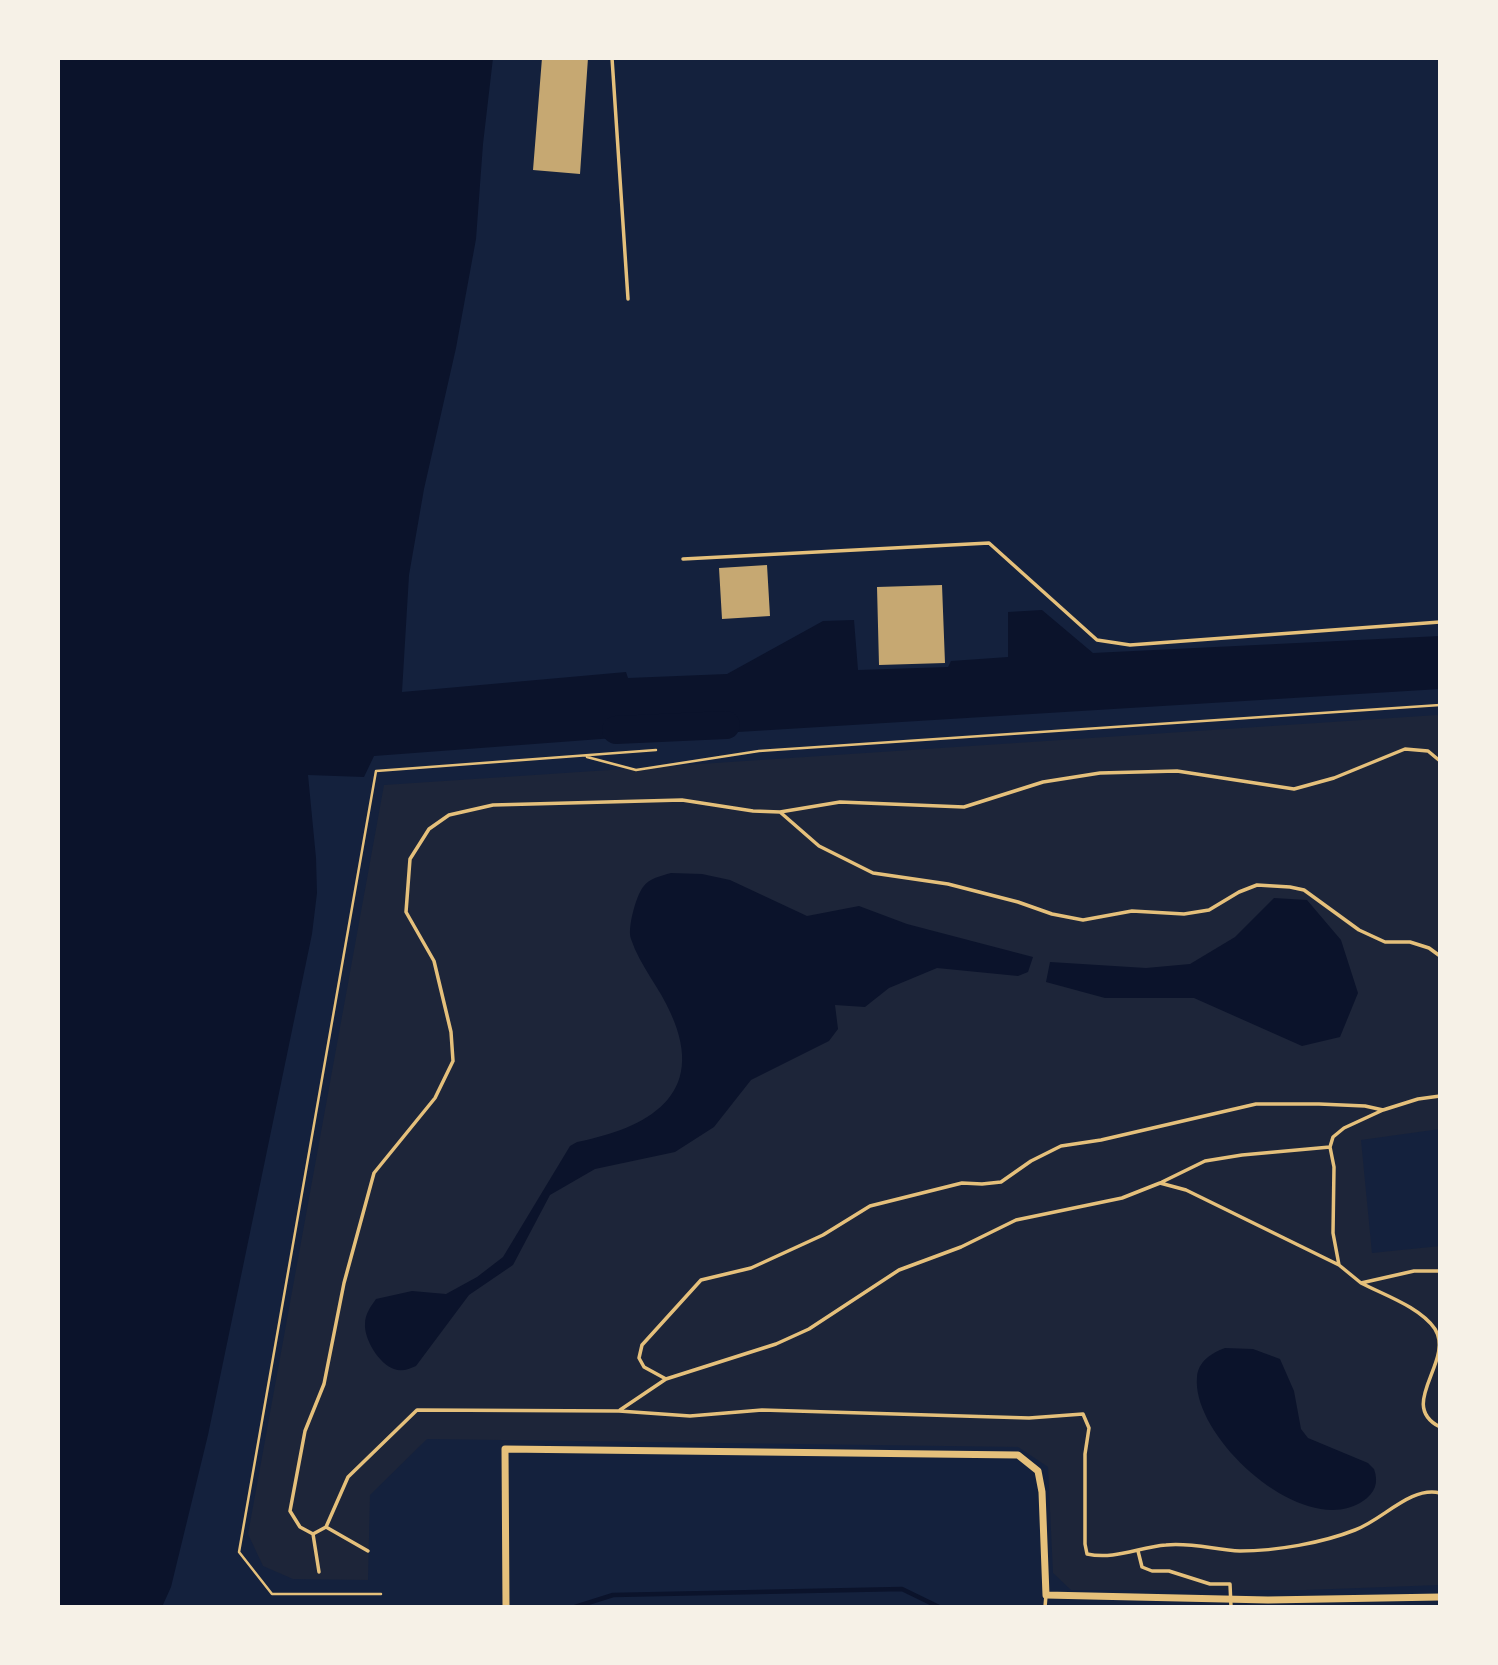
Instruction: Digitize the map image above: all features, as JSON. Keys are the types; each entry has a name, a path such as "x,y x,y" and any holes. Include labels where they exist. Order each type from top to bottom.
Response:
{"street":[{"path":"506,1606 505,1449 1018,1455 1038,1471 1042,1492 1046,1595 1268,1600 1440,1597"}],"lane":[{"path":"612,58 628,299"},
{"path":"684,559 989,543 1097,640 1130,645 1440,622"},
{"path":"313,1534 300,1527 290,1511 305,1431 324,1384 344,1283 374,1174 435,1098 453,1061 451,1032 433,961 406,912 411,859 429,829 449,815 493,805 682,800 753,811 780,812 840,802 964,807 1043,782 1100,772 1177,771 1294,789 1334,778 1405,749 1428,751 1440,761"},
{"path":"780,812 819,846 873,873 948,884 1018,902 1052,914 1083,920 1132,911 1184,914 1209,910 1257,885 1290,887 1304,890 1359,930 1385,942 1410,942 1429,948 1440,956"},
{"path":"1339,1265 1333,1233 1334,1167 1329,1147 1334,1137 1344,1128 1383,1110 1418,1099 1440,1096"},
{"path":"666,1379 645,1367 639,1358 642,1345 701,1280 751,1268 823,1235 870,1206 962,1183 982,1185 1001,1182 1031,1161 1061,1146 1101,1140 1256,1104 1365,1107 1383,1110"},
{"path":"619,1411 666,1379 776,1344 809,1329 899,1270 961,1247 1016,1220 1122,1198 1205,1161 1254,1153 1329,1147"},
{"path":"1160,1183 1186,1190 1339,1265 1361,1283 1417,1312 1435,1330 1439,1344 1423,1400 1428,1420 1440,1427"},
{"path":"1361,1283 1414,1271 1440,1271"},
{"path":"313,1534 326,1527 348,1477 417,1410 619,1411 690,1416 762,1410 1029,1418 1083,1414 1089,1428 1084,1454 1087,1554 1112,1556 1167,1544 1240,1550 1278,1549 1351,1532 1369,1525 1408,1499 1427,1490 1440,1493"},
{"path":"326,1527 368,1551"},
{"path":"313,1534 319,1572"},
{"path":"1138,1551 1142,1567 1152,1571 1170,1571 1210,1584 1230,1584 1231,1607"},
{"path":"1045,1607 1046,1595"}],"path":[{"path":"582,755 636,770 759,751 1440,705"},
{"path":"381,1594 272,1594 239,1552 376,771 656,750"}],"shaded area":[{"path":"58,58 493,58 476,239 456,348 424,489 409,575 402,692 626,672 628,678 727,674 823,621 854,620 858,670 948,667 951,661 1008,657 1008,612 1042,610 1093,653 1440,636 1440,689 689,735 686,721 652,722 654,735 374,756 364,777 308,775 317,893 312,934 208,1435 171,1587 162,1607 58,1607"},
{"path":"1440,716 1440,1129 1361,1140 1372,1253 1440,1246 1440,1585 1306,1590 1071,1590 1053,1573 1048,1467 1018,1447 427,1439 370,1495 368,1580 293,1579 263,1566 248,1534 384,785"},
{"path":"671,873 702,874 730,880 807,916 859,906 907,924 1033,957 1028,972 1018,976 937,968 889,988 865,1007 835,1005 838,1029 829,1041 751,1080 714,1127 675,1152 595,1169 550,1195 513,1265 469,1295 416,1366 400,1370 388,1366 374,1350 365,1330 366,1317 376,1299 412,1291 446,1294 477,1277 503,1257 570,1146 626,1128 647,1117 664,1104 676,1087 682,1067 680,1042 671,1014 635,949 630,934 633,913 643,887 652,879"},
{"path":"1274,898 1307,900 1341,940 1358,993 1340,1037 1302,1046 1194,998 1105,998 1046,982 1050,962 1146,968 1190,964 1235,937"},
{"path":"1225,1348 1253,1349 1280,1359 1294,1391 1301,1429 1308,1438 1368,1463 1374,1469 1376,1483 1367,1498 1339,1510 1311,1507 1283,1495 1256,1476 1231,1453 1212,1427 1200,1401 1197,1377 1206,1359"}],"building":[{"path":"542,58 588,58 580,174 533,170"},
{"path":"767,565 770,616 722,619 719,568"},
{"path":"942,585 945,663 879,665 877,587"}],"waterway":[{"path":"616,730 726,725"},
{"path":"575,1607 613,1595 902,1589 939,1607"}]}
